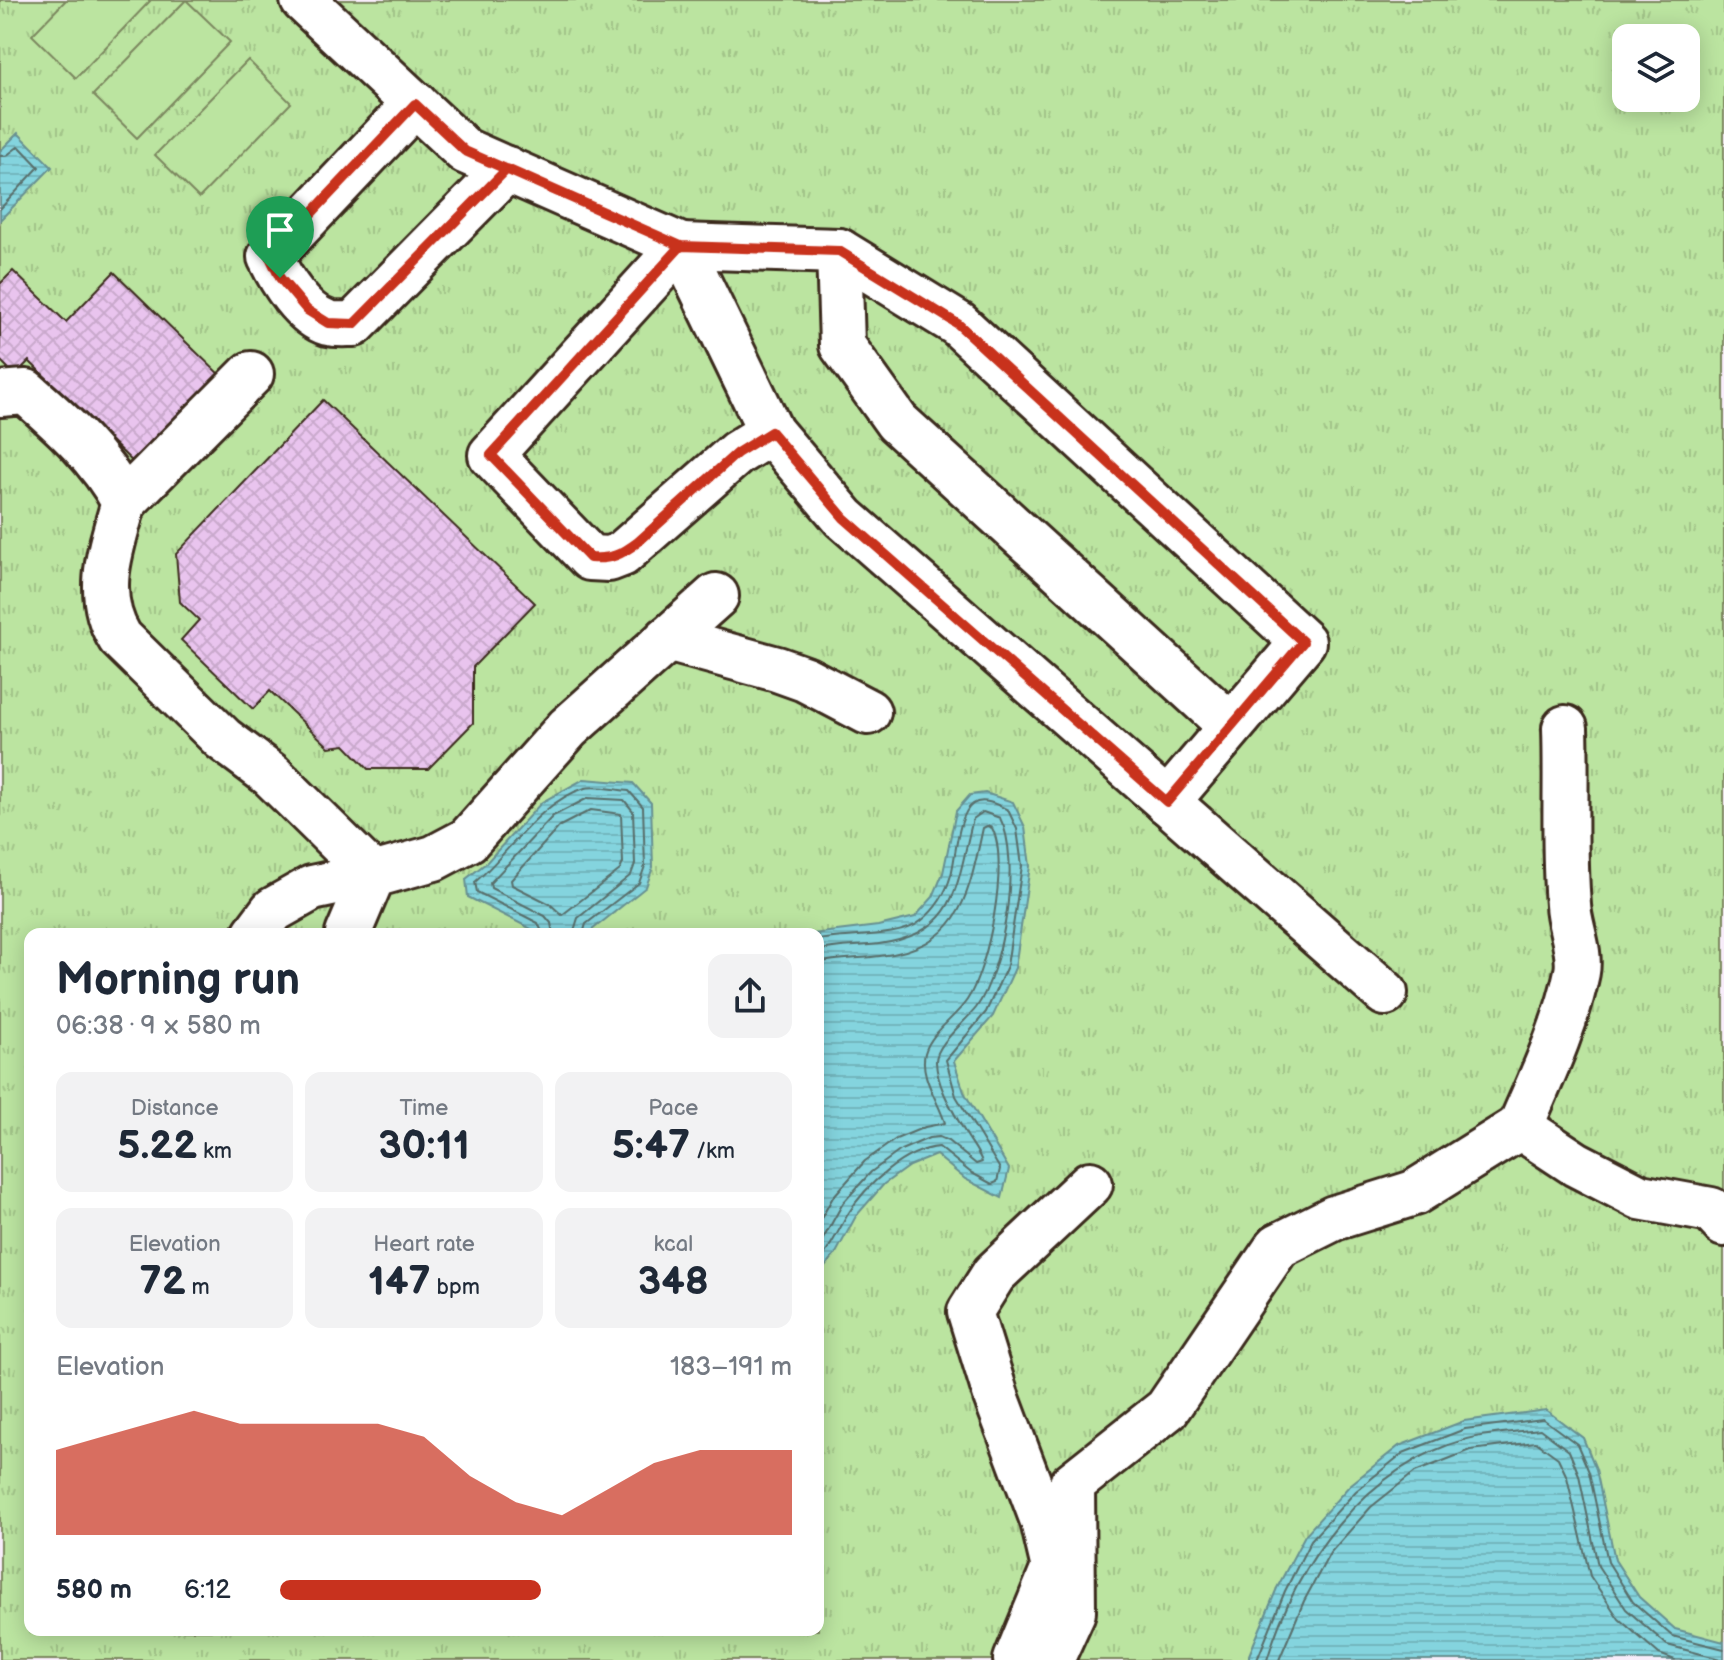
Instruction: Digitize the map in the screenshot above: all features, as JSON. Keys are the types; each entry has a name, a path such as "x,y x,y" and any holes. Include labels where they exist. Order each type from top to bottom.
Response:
{"lane":[{"path":"303,0 465,151 681,246 839,251 958,324 1303,642 1167,802"},
{"path":"415,104 270,257 280,278 307,310 328,323 354,324 507,169"},
{"path":"681,246 771,432 844,518 1385,993"},
{"path":"681,246 491,455 590,558 609,559 638,542 737,453 771,432"},
{"path":"839,251 842,345 897,422 1231,726"},
{"path":"251,374 124,502 105,577 110,622 120,638 223,739 271,775 373,875"},
{"path":"0,394 26,392 73,432 109,474 124,502"},
{"path":"260,928 273,910 312,888 434,858 468,840 568,728 716,596"},
{"path":"667,639 805,679 868,712"},
{"path":"1051,1660 1073,1612 1072,1484 1167,1409 1278,1246 1334,1218 1414,1193 1520,1127 1561,1033 1578,968 1568,910 1564,843 1565,728"},
{"path":"351,928 373,875"},
{"path":"1520,1127 1576,1164 1640,1197 1711,1210 1724,1224"},
{"path":"1016,1660 1054,1568 1043,1521 996,1396 970,1312 994,1274 1090,1184"}],"green space":[{"path":"0,0 1724,0 1724,1660 0,1660"},
{"path":"66,0 151,0 76,78 32,35"},
{"path":"186,0 230,42 137,138 93,95"},
{"path":"248,60 291,103 199,198 155,155"}],"water":[{"path":"18,133 52,167 0,220 0,151"},
{"path":"584,779 633,783 651,803 653,867 646,887 595,928 529,928 468,897 466,879 486,863 542,802"},
{"path":"985,793 1013,802 1025,827 1030,866 1015,968 993,1016 954,1061 964,1092 1009,1169 1002,1198 965,1179 936,1155 909,1166 884,1184 856,1216 835,1255 824,1268 824,933 878,926 915,917 933,897 943,873 956,811 970,795"},
{"path":"1546,1410 1583,1438 1596,1469 1615,1560 1639,1597 1675,1629 1724,1642 1724,1660 1249,1660 1277,1588 1305,1535 1350,1485 1399,1446 1464,1421"}],"building":[{"path":"13,271 66,322 114,272 224,379 138,467 29,361 15,375 0,360 0,284"},
{"path":"323,400 535,603 473,667 473,723 428,769 368,769 345,745 329,747 270,691 253,709 181,640 199,620 180,602 176,554"}],"route":[{"path":"280,278 270,257 415,104 465,151 507,169 594,208 681,246 839,251 958,324 1303,642 1167,802 844,518 771,432 737,453 638,542 609,559 590,558 491,455 681,246 507,169 354,324 328,323 307,310 280,278"}]}
